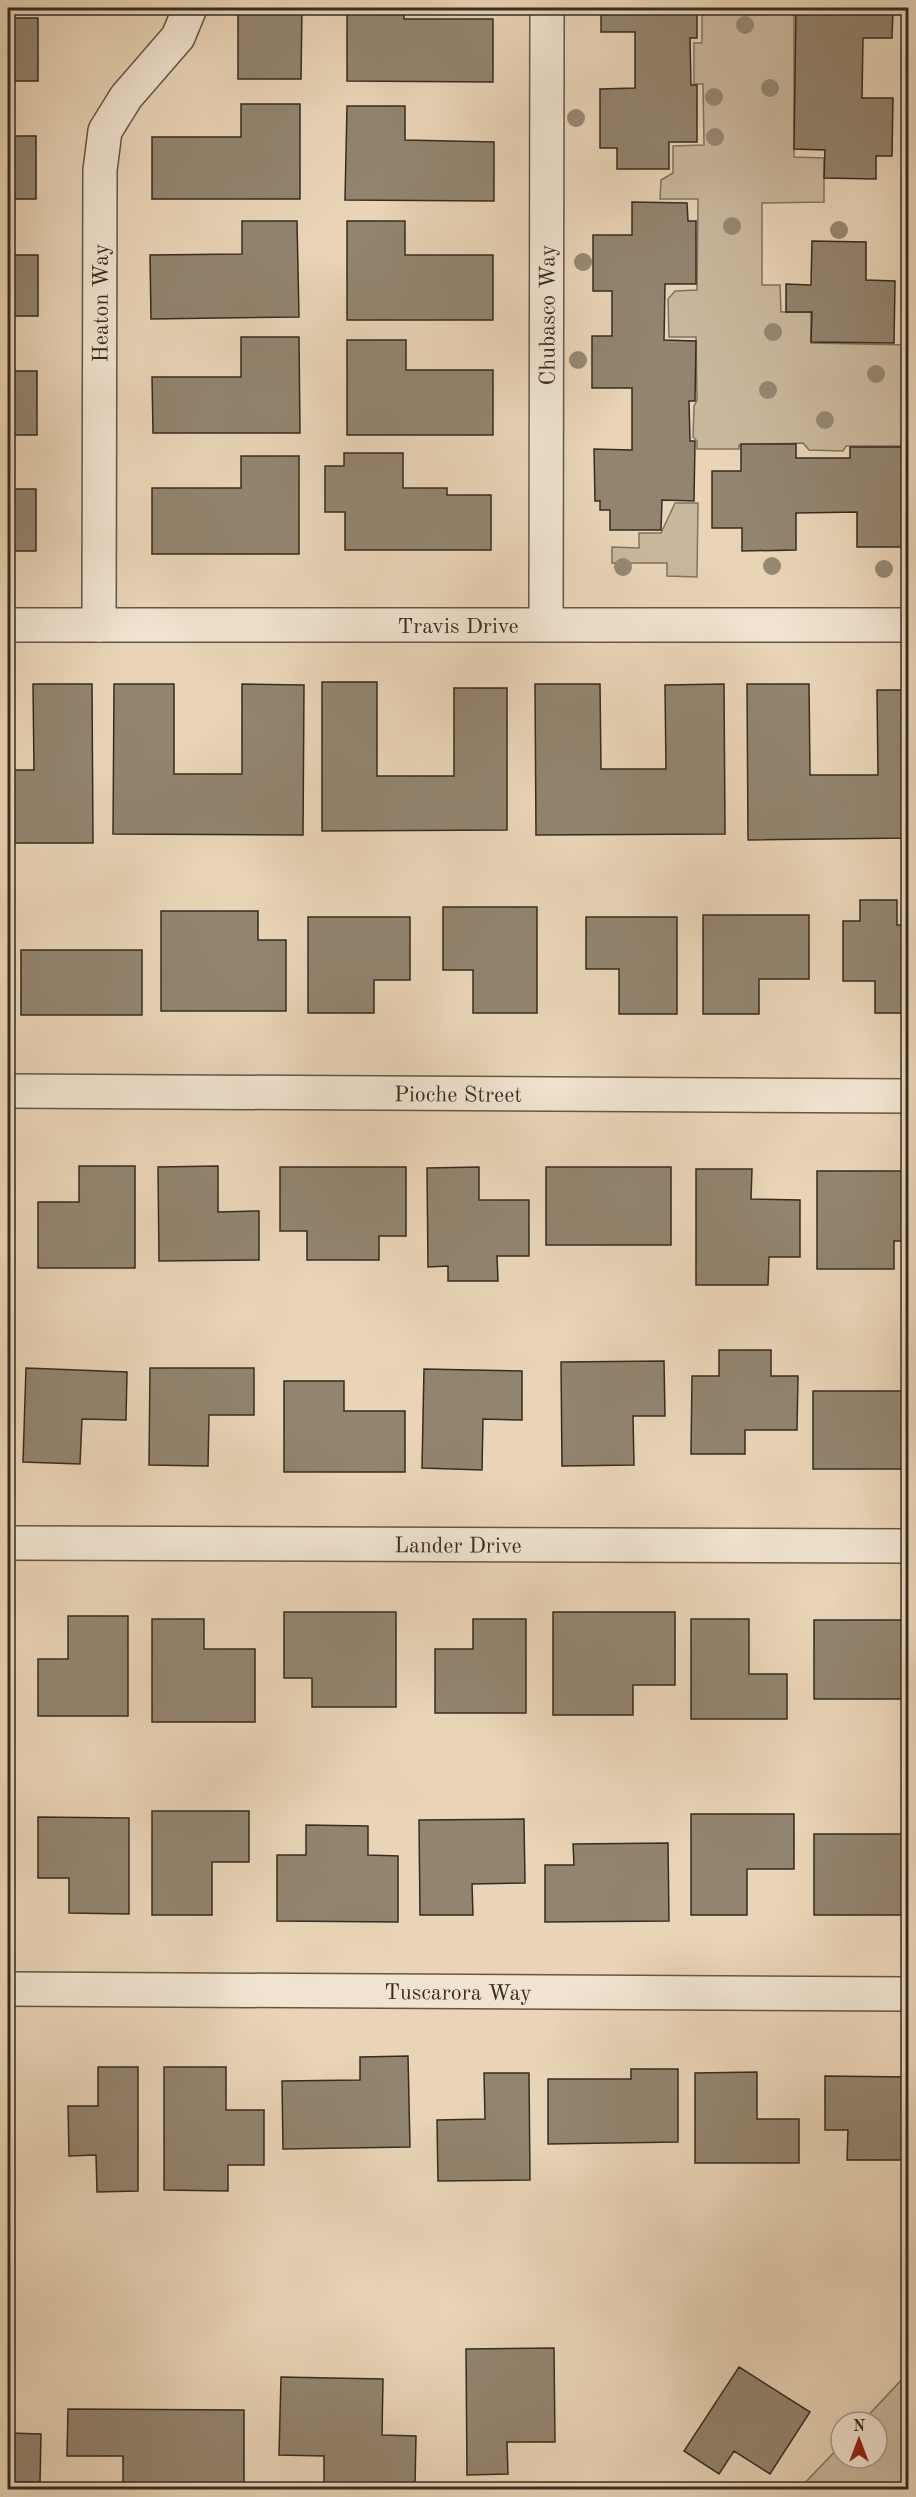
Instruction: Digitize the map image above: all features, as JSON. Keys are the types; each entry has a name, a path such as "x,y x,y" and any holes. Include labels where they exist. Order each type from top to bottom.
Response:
{"street":[{"name":"Heaton Way","path":"99,625 100,170 105,131 126,97 178,37 190,8"},
{"name":"Chubasco Way","path":"546,8 546,624"},
{"name":"Travis Drive","path":"8,625 909,625"},
{"name":"Pioche Street","path":"8,1091 909,1096"},
{"name":"Lander Drive","path":"8,1543 909,1546"},
{"name":"Tuscarora Way","path":"8,1989 909,1994"}],"shaded area":[{"path":"702,8 794,8 794,157 824,158 824,202 762,203 762,285 780,285 781,312 811,312 811,343 908,345 908,446 846,446 843,451 809,450 803,443 739,445 739,449 697,449 697,441 693,437 694,406 697,400 696,337 669,337 668,299 675,291 697,290 698,199 660,199 661,180 673,173 673,146 704,145 703,84 694,84 694,43 702,43"},
{"path":"675,503 698,503 697,577 667,576 667,563 612,563 612,547 639,548 639,533 661,533"},
{"path":"908,2373 908,2489 799,2489 829,2458 829,2470 889,2470 889,2410 873,2410"}],"building":[{"path":"238,8 302,8 301,79 238,79"},
{"path":"347,8 404,8 404,19 493,19 493,82 347,81"},
{"path":"601,8 697,8 697,38 690,38 691,85 697,85 697,142 669,142 669,169 617,169 617,148 600,148 600,89 635,88 635,32 601,32"},
{"path":"796,8 893,8 892,38 863,38 862,98 893,98 892,156 876,156 876,179 824,178 825,150 794,149"},
{"path":"8,18 38,18 38,81 8,81"},
{"path":"241,104 300,104 300,199 152,199 152,137 241,137"},
{"path":"347,106 405,106 405,140 494,142 494,201 345,200"},
{"path":"8,136 36,136 36,199 8,199"},
{"path":"632,202 687,203 688,221 696,221 696,284 665,284 664,340 696,341 695,401 689,401 690,441 695,441 694,501 662,500 661,530 610,530 610,510 600,510 600,501 595,501 594,449 632,450 632,388 592,388 592,336 612,336 612,291 593,291 593,235 632,235"},
{"path":"242,221 297,221 299,317 151,319 150,255 242,254"},
{"path":"347,221 405,221 405,255 493,255 493,320 347,320"},
{"path":"812,241 866,242 866,280 895,281 894,343 811,342 812,312 786,312 786,284 811,285"},
{"path":"8,255 38,255 38,316 8,316"},
{"path":"241,337 299,337 300,433 153,433 152,377 241,377"},
{"path":"347,340 406,340 406,370 493,370 493,435 347,435"},
{"path":"8,371 37,371 37,435 8,435"},
{"path":"741,444 796,444 796,458 850,458 850,447 908,447 908,547 857,547 857,512 796,513 796,550 742,551 742,528 712,528 712,471 741,471"},
{"path":"344,453 403,453 403,488 447,488 447,495 491,495 491,550 345,550 345,512 325,512 325,466 344,466"},
{"path":"241,456 299,456 299,554 152,554 152,488 241,488"},
{"path":"8,489 36,489 36,551 8,551"},
{"path":"322,682 377,682 377,776 454,776 454,688 507,688 507,830 322,831"},
{"path":"33,684 92,684 93,843 8,843 8,770 34,770"},
{"path":"114,684 174,684 174,774 242,774 242,684 304,685 303,835 113,834"},
{"path":"535,684 600,684 601,769 666,769 665,685 724,684 725,834 536,835"},
{"path":"747,684 809,684 810,775 878,775 877,690 908,690 908,838 748,840"},
{"path":"860,900 897,900 897,925 908,925 908,1013 875,1013 875,981 843,981 843,921 860,921"},
{"path":"443,907 537,907 537,1013 473,1013 473,970 443,970"},
{"path":"161,911 258,911 258,940 286,940 286,1011 161,1011"},
{"path":"703,915 809,915 809,979 759,979 759,1014 703,1014"},
{"path":"308,917 410,917 410,980 374,980 374,1013 308,1013"},
{"path":"586,917 677,917 677,1014 619,1014 619,969 586,969"},
{"path":"21,950 142,950 142,1015 21,1015"},
{"path":"79,1166 135,1166 135,1268 38,1268 38,1202 79,1202"},
{"path":"218,1166 218,1212 259,1211 259,1260 159,1261 158,1167"},
{"path":"280,1167 406,1167 406,1236 379,1236 379,1260 307,1260 307,1231 280,1231"},
{"path":"479,1167 479,1200 529,1200 529,1256 497,1256 498,1281 448,1281 448,1266 428,1267 427,1168"},
{"path":"546,1167 671,1167 671,1245 546,1245"},
{"path":"696,1169 752,1169 751,1199 800,1200 800,1257 769,1257 768,1285 696,1285"},
{"path":"817,1171 908,1171 908,1241 894,1241 894,1269 817,1269"},
{"path":"719,1350 771,1350 771,1376 798,1376 797,1430 745,1430 745,1454 691,1454 692,1376 719,1376"},
{"path":"664,1361 665,1416 633,1416 634,1465 562,1466 561,1362"},
{"path":"26,1368 127,1372 126,1420 82,1419 80,1464 23,1462"},
{"path":"150,1368 254,1368 254,1415 209,1415 208,1466 149,1465"},
{"path":"424,1369 522,1371 522,1420 483,1419 482,1470 422,1468"},
{"path":"284,1381 344,1381 344,1411 405,1411 405,1472 284,1472"},
{"path":"813,1391 908,1391 908,1469 813,1469"},
{"path":"284,1612 396,1612 396,1707 312,1707 312,1678 284,1678"},
{"path":"553,1612 675,1612 675,1685 633,1685 633,1715 553,1715"},
{"path":"68,1616 128,1616 128,1716 38,1716 38,1659 68,1659"},
{"path":"152,1619 204,1619 204,1649 255,1649 255,1722 152,1722"},
{"path":"473,1619 526,1619 526,1713 435,1713 435,1649 473,1649"},
{"path":"691,1619 749,1619 749,1674 787,1674 787,1719 691,1719"},
{"path":"814,1620 908,1620 908,1699 814,1699"},
{"path":"152,1811 249,1811 249,1862 212,1862 212,1915 152,1915"},
{"path":"691,1814 794,1814 794,1869 747,1869 747,1915 691,1915"},
{"path":"38,1817 129,1818 129,1914 69,1913 69,1878 38,1878"},
{"path":"524,1819 525,1883 472,1884 473,1915 420,1915 419,1820"},
{"path":"306,1825 368,1826 368,1855 398,1856 398,1922 277,1921 277,1855 306,1855"},
{"path":"814,1834 908,1834 908,1915 814,1915"},
{"path":"668,1843 669,1921 545,1922 545,1865 574,1865 573,1844"},
{"path":"408,2056 410,2147 283,2149 282,2081 360,2080 360,2057"},
{"path":"98,2067 138,2067 138,2191 97,2192 96,2155 69,2156 68,2106 98,2106"},
{"path":"164,2067 226,2067 226,2110 264,2110 264,2165 228,2165 228,2191 164,2190"},
{"path":"631,2069 678,2069 678,2142 548,2144 548,2079 631,2079"},
{"path":"757,2072 757,2119 799,2119 799,2163 695,2163 695,2073"},
{"path":"484,2073 529,2073 530,2180 438,2181 437,2120 485,2119"},
{"path":"825,2076 908,2077 908,2160 847,2160 848,2130 825,2130"},
{"path":"554,2348 555,2442 507,2442 508,2474 467,2475 466,2349"},
{"path":"739,2367 810,2412 770,2474 734,2451 719,2474 684,2451"},
{"path":"281,2377 383,2379 382,2435 416,2436 415,2485 324,2483 324,2456 279,2455"},
{"path":"68,2409 244,2410 244,2485 123,2483 123,2456 67,2456"},
{"path":"8,2433 41,2434 40,2482 8,2482"}]}
